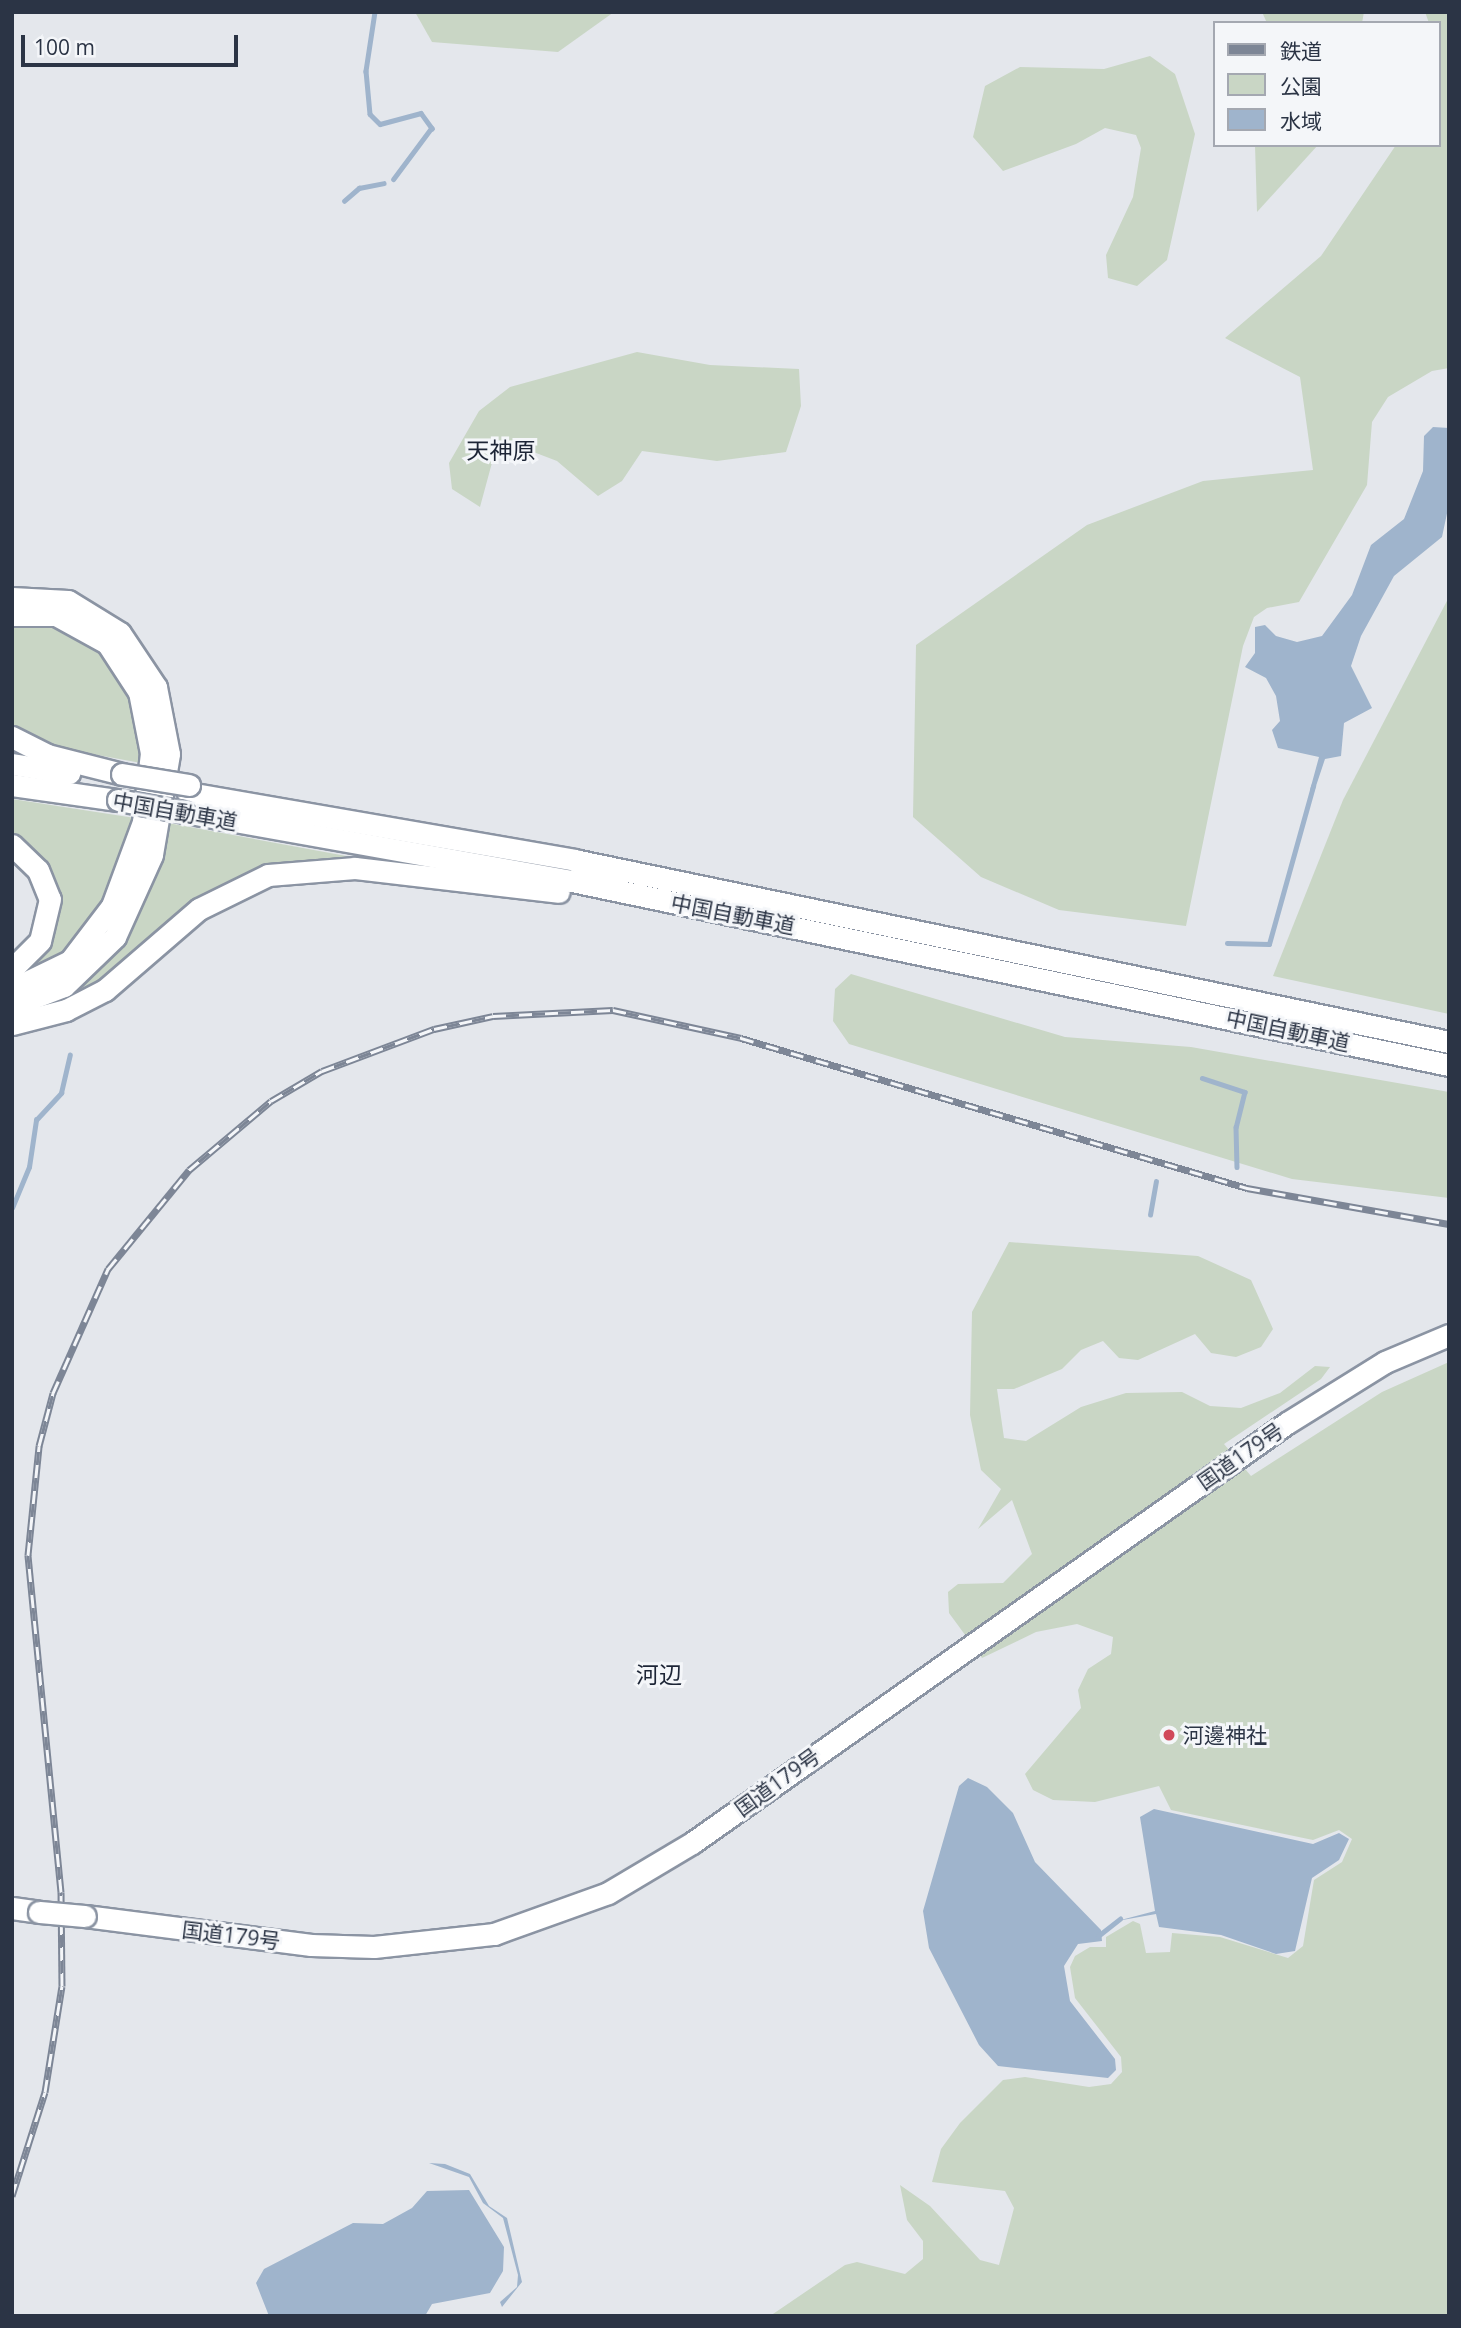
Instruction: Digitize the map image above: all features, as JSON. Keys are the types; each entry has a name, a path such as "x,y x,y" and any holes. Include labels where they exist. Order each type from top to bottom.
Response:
{"highway":[{"path":"12,598 68,601 120,633 156,687 169,754 152,855 115,937 64,986 12,1006"},
{"path":"12,615 56,615 107,643 139,692 151,753 143,822 106,918 70,961 12,989"},
{"path":"12,737 47,755 120,785"},
{"name":"中国自動車道","path":"12,764 187,797 402,829 951,935 1449,1042"},
{"name":"中国自動車道","path":"12,785 120,785"},
{"name":"中国自動車道","path":"187,797 1449,1065"},
{"path":"12,845 38,870 50,899 40,942 12,969"},
{"path":"12,1024 86,1001 215,898 288,871 355,868 721,912"},
{"name":"国道179号","path":"12,1908 311,1945 374,1947 494,1934 597,1898 692,1843 1287,1423 1385,1362 1449,1335"}],"green space":[{"path":"415,12 614,12 558,52 432,42"},
{"path":"1262,12 1364,12 1362,21 1266,21"},
{"path":"1425,12 1449,12 1449,368 1432,371 1388,397 1372,422 1367,485 1299,602 1267,608 1254,617 1243,646 1186,926 1059,910 981,877 913,817 916,645 1087,525 1203,481 1313,470 1300,377 1225,338 1321,256 1395,147 1440,147 1440,21 1428,21"},
{"path":"1150,56 1175,74 1195,134 1167,260 1137,286 1108,278 1106,255 1133,197 1141,148 1136,135 1105,128 1076,144 1003,171 973,137 985,86 1020,67 1104,69"},
{"path":"1255,147 1316,147 1257,212"},
{"path":"637,352 710,365 799,369 801,406 786,452 717,461 642,451 622,481 598,496 557,461 523,448 493,459 480,507 452,489 449,463 479,411 510,387"},
{"path":"1449,597 1449,1014 1273,976 1343,800"},
{"path":"37,621 84,637 107,656 125,682 138,723 141,763 54,747 12,728 12,625"},
{"path":"12,799 135,818 100,910 69,950 12,979 38,959 51,938 59,900 12,837"},
{"path":"168,823 406,867 260,870 210,895 108,979 56,1007 12,1012 76,985 159,856"},
{"path":"851,974 1065,1037 1191,1047 1449,1092 1449,1198 1292,1179 849,1044 833,1021 835,989"},
{"path":"1009,1242 1198,1256 1251,1280 1273,1329 1261,1347 1236,1357 1211,1353 1195,1334 1138,1360 1119,1358 1103,1341 1081,1350 1062,1369 1014,1389 997,1389 1004,1438 1026,1441 1081,1407 1126,1393 1182,1392 1210,1406 1241,1408 1280,1393 1315,1366 1330,1367 1321,1379 1224,1444 1251,1476 1382,1392 1449,1362 1449,2316 770,2316 845,2265 857,2262 905,2274 923,2259 923,2241 907,2220 900,2185 930,2206 980,2260 999,2265 1014,2208 1005,2191 932,2182 941,2149 960,2123 1003,2080 1025,2077 1089,2087 1111,2084 1122,2072 1121,2057 1075,1998 1070,1967 1075,1956 1090,1947 1106,1947 1106,1937 1133,1921 1140,1924 1146,1953 1170,1952 1172,1933 1220,1937 1288,1958 1303,1946 1314,1880 1342,1862 1352,1839 1339,1830 1313,1840 1171,1810 1159,1786 1095,1802 1053,1800 1033,1790 1025,1774 1081,1708 1078,1690 1088,1669 1111,1654 1113,1637 1077,1624 1036,1632 982,1658 949,1613 948,1592 958,1584 1003,1583 1032,1554 1012,1500 978,1529 1001,1489 981,1470 970,1415 972,1312"}],"water":[{"path":"1433,427 1449,428 1449,504 1442,537 1394,576 1361,636 1351,666 1372,708 1344,723 1341,756 1325,759 1314,792 1310,790 1319,757 1278,748 1272,730 1280,721 1276,696 1266,678 1245,667 1255,653 1255,627 1265,625 1276,636 1297,642 1322,636 1352,595 1371,545 1404,519 1423,471 1424,436"},
{"path":"968,1778 987,1787 1013,1813 1035,1862 1101,1930 1102,1941 1078,1944 1064,1966 1070,2001 1115,2059 1116,2070 1108,2078 998,2066 979,2045 929,1948 923,1911 959,1786"},
{"path":"1154,1809 1313,1844 1339,1833 1349,1839 1339,1860 1312,1878 1295,1951 1276,1954 1221,1935 1159,1927 1156,1914 1117,1921 1155,1911 1140,1817"},
{"path":"429,2163 445,2164 470,2174 489,2206 507,2218 522,2282 502,2307 500,2302 517,2287 518,2275 503,2218 483,2203 469,2177"},
{"path":"469,2190 504,2247 503,2271 490,2293 432,2304 425,2316 269,2316 256,2283 264,2269 353,2223 383,2224 412,2208 427,2191"}],"waterway":[{"path":"375,12 366,71 370,114 380,124 421,113 432,128 394,179"},
{"path":"344,201 359,188 384,183"},
{"path":"1227,943 1269,944 1313,786"},
{"path":"12,1208 29,1167 36,1120 61,1093 70,1055"},
{"path":"1202,1078 1245,1092 1236,1127 1237,1167"},
{"path":"1150,1215 1156,1182"},
{"path":"1098,1936 1120,1919"}],"railway":[{"path":"12,2196 45,2092 62,1986 61,1892 28,1555 39,1446 53,1393 108,1269 189,1170 271,1101 322,1071 434,1029 493,1016 613,1010 741,1038 1247,1188 1449,1224"}],"place":[{"name":"河邊神社","path":"1169,1735"}],"district":[{"name":"天神原","path":"501,450"},
{"name":"河辺","path":"659,1674"}]}
